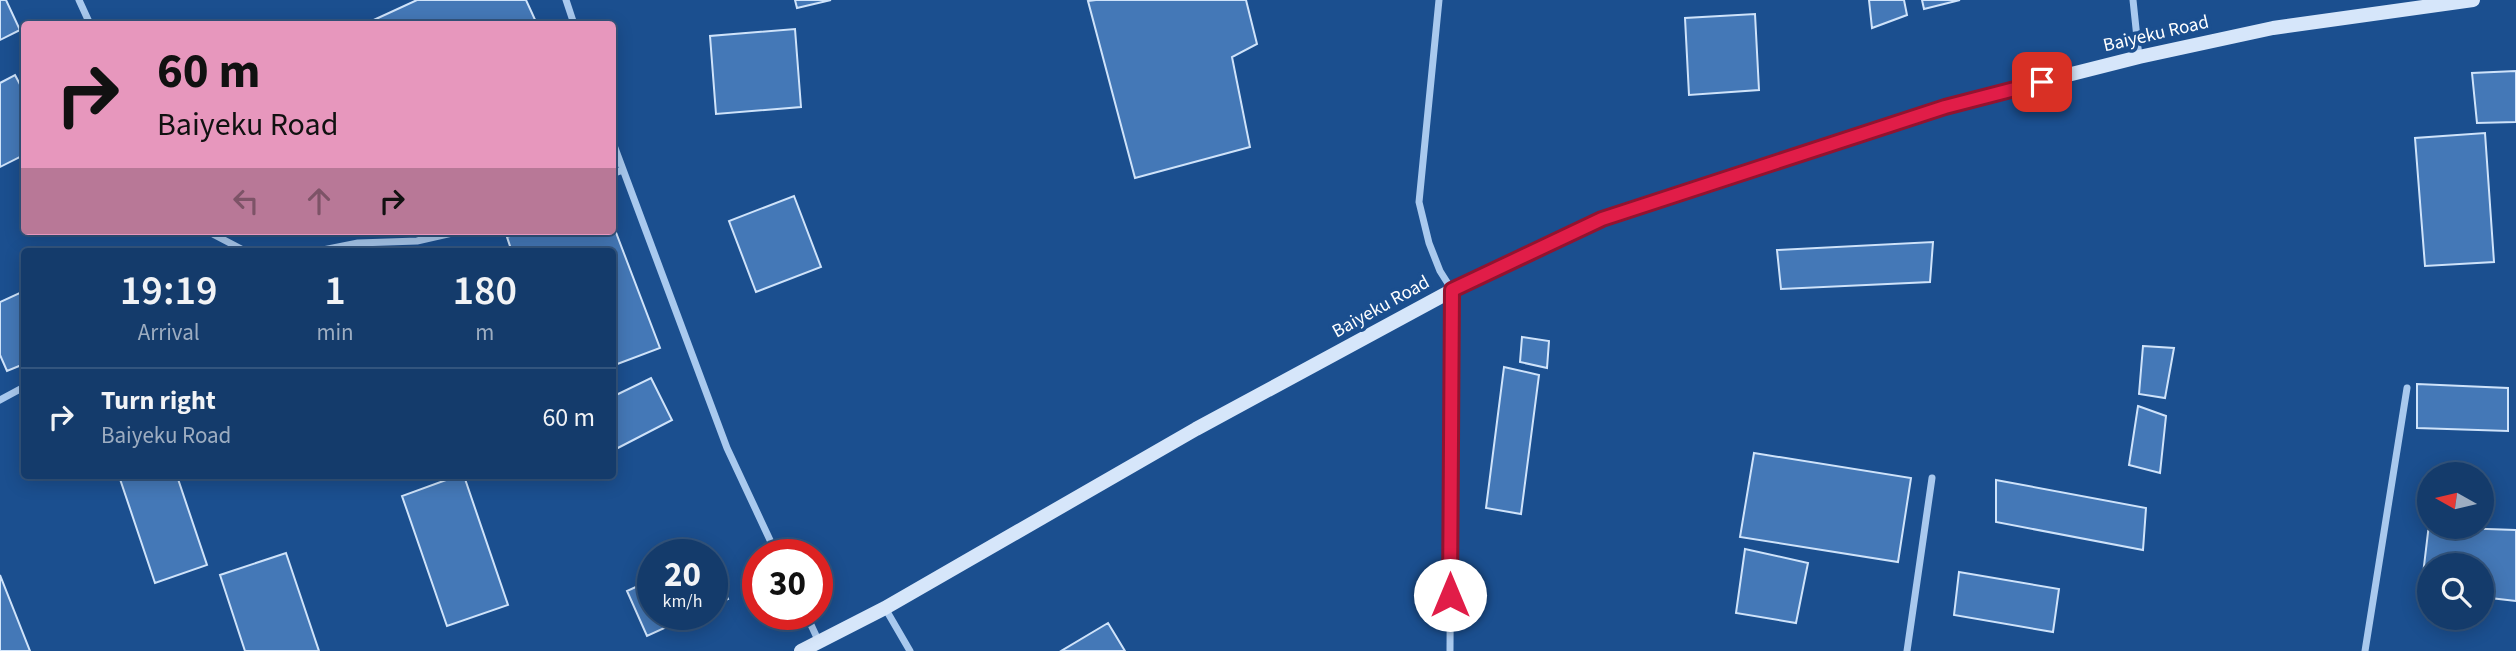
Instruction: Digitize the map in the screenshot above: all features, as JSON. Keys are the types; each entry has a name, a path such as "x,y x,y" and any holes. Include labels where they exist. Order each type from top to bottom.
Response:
{"main road":[{"name":"Baiyeku Road","path":"801,651 885,608 1196,429 1452,290 1602,219 1945,107 2139,57 2273,27 2473,0"}],"street":[{"path":"79,0 89,21"},
{"path":"566,0 573,21"},
{"path":"1439,0 1419,202 1433,253 1452,290 1450,651"},
{"path":"2133,0 2139,57"},
{"path":"616,150 727,448 770,539"},
{"path":"616,173 623,170"},
{"path":"215,235 239,248"},
{"path":"333,248 358,243 417,241 443,235"},
{"path":"2365,651 2407,388"},
{"path":"0,400 21,389"},
{"path":"1907,651 1932,478"},
{"path":"885,608 910,651"},
{"path":"813,630 819,642"}],"building":[{"path":"0,0 6,0 20,30 0,40"},
{"path":"417,0 526,0 536,21 372,21"},
{"path":"795,0 831,0 797,8"},
{"path":"1246,0 1257,44 1232,57 1250,147 1135,178 1088,1"},
{"path":"1869,0 1904,0 1907,15 1872,28"},
{"path":"1922,0 1960,0 1924,9"},
{"path":"1755,14 1759,90 1689,95 1685,18"},
{"path":"795,29 801,107 716,114 710,36"},
{"path":"2516,71 2516,122 2477,123 2472,73"},
{"path":"15,75 21,86 21,156 0,167 0,83"},
{"path":"2485,133 2494,262 2425,266 2415,138"},
{"path":"794,196 821,267 756,292 729,221"},
{"path":"616,232 660,348 616,364 616,248 511,248 507,237 616,235"},
{"path":"1933,242 1930,282 1781,289 1777,250"},
{"path":"21,292 21,365 7,371 0,355 0,302"},
{"path":"1522,337 1549,341 1547,368 1520,362"},
{"path":"2143,346 2174,348 2165,398 2139,394"},
{"path":"1504,367 1539,375 1521,514 1486,508"},
{"path":"651,378 672,420 616,449 616,395"},
{"path":"2417,384 2508,388 2508,431 2417,428"},
{"path":"2138,406 2166,416 2160,473 2129,465"},
{"path":"1754,453 1911,478 1898,562 1740,537"},
{"path":"120,479 178,479 207,565 155,583"},
{"path":"449,479 465,479 508,605 447,626 402,496"},
{"path":"1996,480 2146,508 2143,550 1996,522"},
{"path":"2494,529 2516,530 2516,601 2494,598 2494,553 2426,553 2427,539 2494,539"},
{"path":"1745,549 1808,563 1796,623 1736,613"},
{"path":"286,553 319,651 245,651 220,575"},
{"path":"1959,572 2059,589 2053,632 1954,615"},
{"path":"0,575 30,651 0,651"},
{"path":"637,586 637,614 627,591"},
{"path":"1108,623 1125,651 1061,651"},
{"path":"644,630 660,630 647,636"}],"route":[{"path":"1450,595 1452,290 1602,219 1945,107 2042,82"}]}
